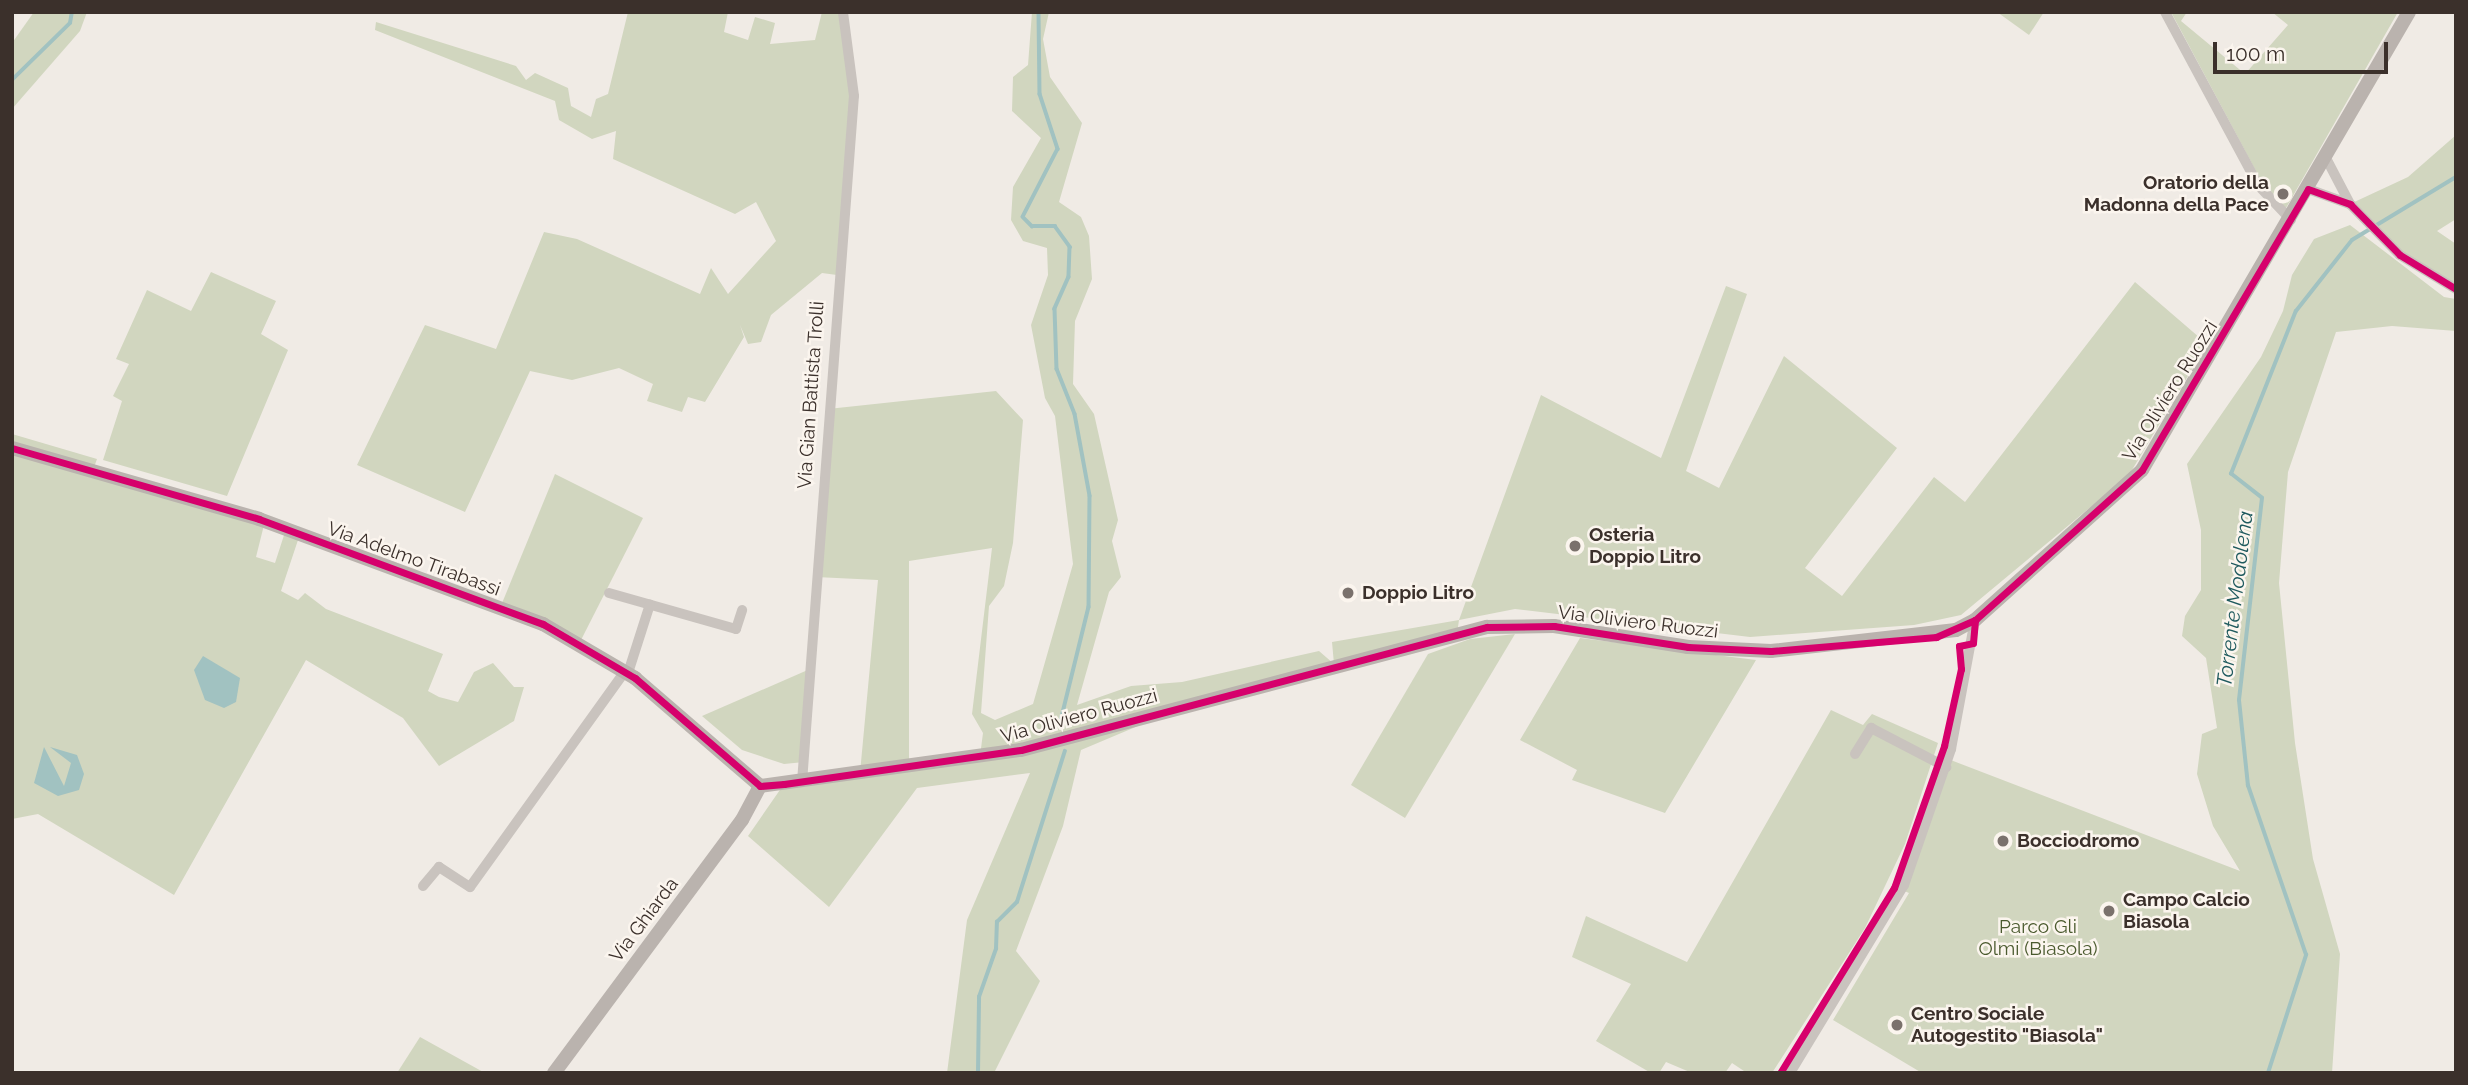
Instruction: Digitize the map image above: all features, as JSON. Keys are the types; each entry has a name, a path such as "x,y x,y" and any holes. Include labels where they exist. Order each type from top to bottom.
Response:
{"street":[{"name":"Via Gian Battista Trolli","path":"802,782 854,96 844,12"},
{"path":"2165,12 2258,185 2291,220"},
{"name":"Via Oliviero Ruozzi","path":"760,786 1021,750 1487,627 1553,626 1688,648 1771,650 1936,636 1975,620 2142,470 2291,220 2409,12"},
{"path":"2326,158 2350,204 2400,255 2456,289"},
{"path":"2308,189 2350,204"},
{"name":"Via Adelmo Tirabassi","path":"12,449 316,539 543,624 626,672 760,786"},
{"path":"609,593 736,629 742,610"},
{"path":"423,886 439,867 470,887 626,672 650,604"},
{"path":"1790,1073 1904,885 1946,767 1975,620"},
{"path":"1855,754 1871,728 1946,767"},
{"name":"Via Ghiarda","path":"554,1073 742,820 760,786"}],"green space":[{"path":"34,12 87,12 80,31 12,109 12,43"},
{"path":"628,12 728,12 724,32 748,40 755,17 775,23 770,44 815,40 822,12 843,12 854,96 837,275 822,273 771,315 761,342 748,344 740,325 744,337 705,402 688,397 682,412 647,401 653,384 619,368 572,380 530,371 465,512 357,465 425,325 496,349 544,232 577,239 700,294 711,268 728,294 776,241 756,202 735,214 613,159 616,131 592,139 559,120 555,101 375,30 376,22 516,66 526,80 535,73 568,88 571,106 591,117 596,99 608,94"},
{"path":"1032,12 1049,12 1043,39 1050,77 1082,123 1059,202 1081,217 1089,236 1092,279 1075,321 1073,384 1094,414 1118,520 1112,541 1121,577 1109,592 1077,705 1131,686 1182,682 1319,651 1334,664 1332,642 1459,620 1457,634 1183,707 1081,750 1063,826 1016,951 1040,981 994,1073 947,1073 967,920 1030,773 917,788 829,907 748,836 784,784 860,773 878,580 816,577 828,409 996,391 1023,420 1013,543 1004,586 989,606 981,713 995,720 1033,704 1073,564 1055,416 1045,398 1031,325 1048,275 1047,248 1023,241 1011,220 1013,187 1041,138 1012,111 1013,77 1028,65","holes":["992,548 972,714 983,733 980,756 909,766 909,561"]},
{"path":"1997,12 2044,12 2029,35"},
{"path":"2171,12 2187,12 2181,21 2245,74 2288,25 2272,12 2398,12 2286,208 2265,188"},
{"path":"2456,135 2456,219 2437,231 2456,244 2456,289 2426,274 2350,204 2408,177"},
{"name":"Parco Gli Olmi (Biasola)","path":"2350,225 2444,297 2456,299 2456,331 2392,326 2336,332 2288,472 2279,583 2295,743 2313,859 2340,954 2332,1073 1922,1073 1833,1020 1909,893 1902,890 1948,759 2240,871 2213,826 2197,774 2202,734 2217,728 2206,658 2182,636 2185,616 2201,590 2201,530 2187,464 2261,357 2283,311 2292,275 2314,239"},
{"path":"211,272 276,301 261,334 288,350 227,496 103,460 122,401 113,396 129,364 116,359 147,290 191,311"},
{"path":"2135,282 2207,344 2129,475 1961,615 1914,625 1750,637 1515,609 1459,620 1541,395 1661,458 1726,286 1747,294 1686,471 1719,488 1784,356 1897,448 1805,568 1842,596 1934,477 1965,502"},
{"path":"12,434 97,459 93,470 265,521 256,557 275,563 286,529 300,534 281,591 298,600 305,593 326,609 443,654 428,691 439,697 458,702 474,672 493,663 514,687 524,687 514,721 439,766 403,718 306,660 174,895 38,814 12,819"},
{"path":"555,474 643,518 580,642 500,608"},
{"path":"1515,634 1405,818 1351,785 1428,654 1470,639"},
{"path":"1580,638 1756,660 1665,813 1572,780 1577,770 1520,740"},
{"path":"810,669 804,762 784,764 742,750 702,716"},
{"path":"1831,710 1863,725 1872,714 1938,743 1905,844 1865,928 1772,1073 1747,1073 1732,1063 1725,1073 1692,1073 1666,1062 1659,1073 1651,1073 1596,1041 1631,984 1572,957 1586,916 1687,962"},
{"path":"420,1037 485,1073 397,1073"}],"water":[{"path":"203,656 240,678 236,702 224,708 205,700 194,670"},
{"path":"44,747 64,786 71,763 50,747 77,755 84,774 79,790 58,796 34,783"}],"waterway":[{"path":"12,80 70,23 72,12"},
{"path":"1039,12 1040,94 1058,149 1023,217 1032,226 1055,226 1070,247 1069,277 1055,309 1057,369 1075,414 1090,496 1089,607 1060,725"},
{"name":"Torrente Modolena","path":"2268,1073 2306,955 2248,786 2239,700 2262,498 2231,474 2296,311 2352,240 2456,177"},
{"path":"978,1073 979,997 996,949 997,922 1017,902 1065,751"}],"cycle path":[{"path":"12,448 259,519 543,624 635,678 760,786 1021,750 1487,627 1554,626 1688,647 1771,651 1936,637 1975,620 2142,470 2308,189 2350,204 2400,255 2456,289"},
{"path":"1780,1073 1894,888 1944,746 1961,669 1959,646 1973,643 1975,620"}],"place":[{"name":"Oratorio della Madonna della Pace","path":"2283,194"},
{"name":"Osteria Doppio Litro","path":"1575,546"},
{"name":"Doppio Litro","path":"1348,593"},
{"name":"Bocciodromo","path":"2003,841"},
{"name":"Campo Calcio Biasola","path":"2109,911"},
{"name":"Centro Sociale Autogestito \"Biasola\"","path":"1897,1025"}]}
